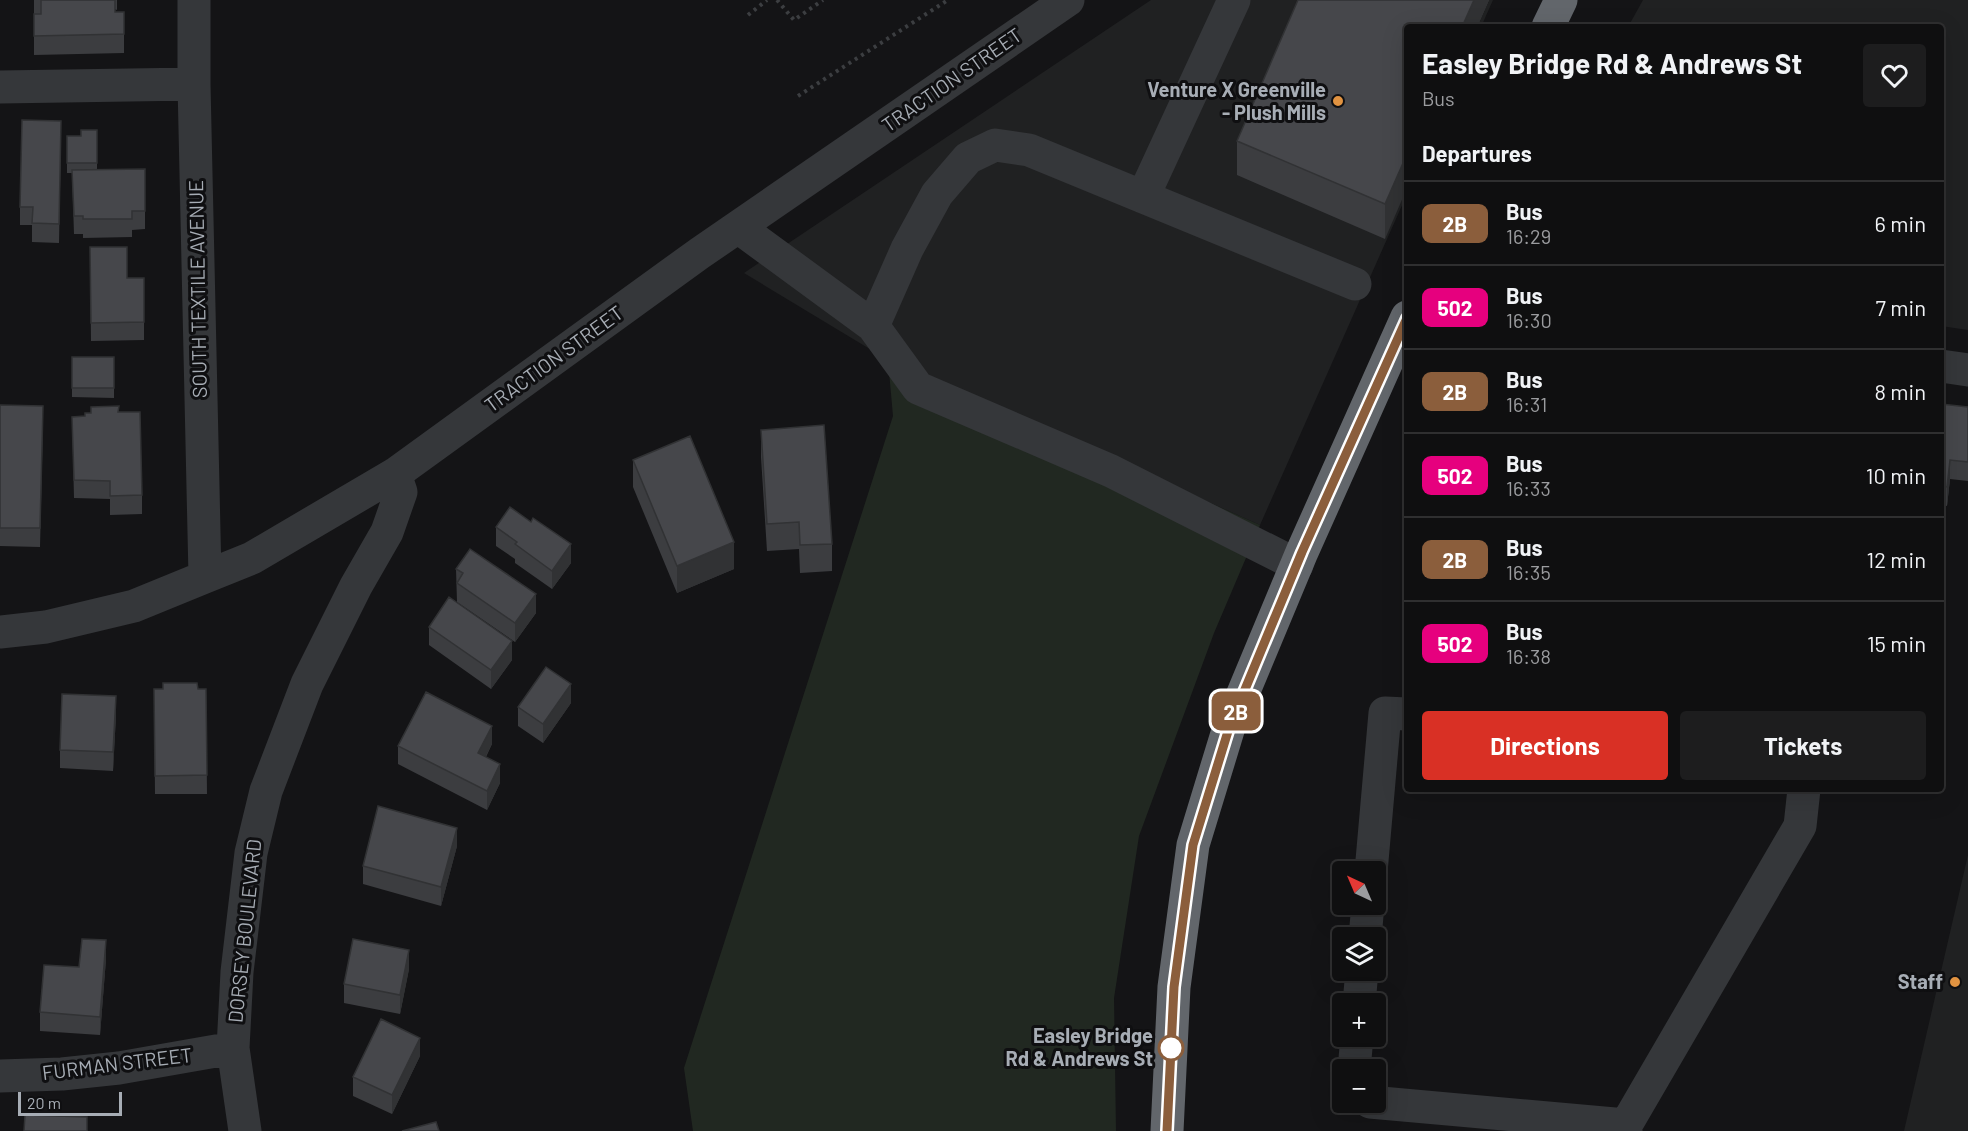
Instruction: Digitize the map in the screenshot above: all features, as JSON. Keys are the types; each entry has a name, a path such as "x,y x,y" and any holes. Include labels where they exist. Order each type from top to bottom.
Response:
{"highway":[{"path":"1549,24 1561,0"},
{"path":"1167,1131 1174,987 1193,845 1229,728 1297,565 1404,324"}],"street":[{"name":"SOUTH TEXTILE AVENUE","path":"194,0 205,578"},
{"name":"TRACTION STREET","path":"0,632 46,627 134,606 205,578 252,558 395,474 738,227 1068,0"},
{"path":"1143,197 1234,0"},
{"path":"0,87 194,84"},
{"path":"873,326 907,249 937,194 968,158 995,145 1029,150 1355,284"},
{"path":"738,227 873,326 918,388 1111,471 1297,565"},
{"path":"1944,366 1968,369"},
{"name":"DORSEY BOULEVARD","path":"244,1131 234,1047 237,972 249,865 266,791 307,684 356,586 387,532 401,492 395,474"},
{"path":"1372,861 1385,713 1404,714"},
{"path":"1386,1104 1626,1128 1800,826 1804,792"},
{"name":"FURMAN STREET","path":"0,1076 62,1074 119,1068 234,1047"}],"path":[{"path":"748,15 767,0"},
{"path":"777,0 794,20 824,0"},
{"path":"798,96 948,0"}],"shaded area":[{"path":"1151,0 1493,0 1482,24 1404,24 1404,201 1260,525 888,360 744,273"},
{"path":"1643,0 1968,0 1968,330 1944,326 1944,24 1630,24"},
{"path":"888,360 1260,525 1214,633 1139,836 1114,998 1116,1131 693,1131 684,1068 893,416"},
{"name":"Staff","path":"1968,855 1968,1131 1904,1131"}],"building":[{"path":"41,0 115,0 115,12 124,12 124,34 34,36 34,14 41,14"},
{"name":"Venture X Greenville - Plush Mills","path":"1298,0 1474,0 1463,24 1404,24 1404,161 1385,204 1237,141"},
{"path":"22,120 61,121 59,224 32,223 33,207 20,207"},
{"path":"81,130 97,130 97,163 67,163 67,136 81,136"},
{"path":"145,169 145,211 132,211 132,219 83,219 83,216 74,216 72,170"},
{"path":"90,247 127,247 127,278 144,278 144,322 91,323"},
{"path":"72,357 114,357 114,388 72,388"},
{"path":"1944,404 1968,407 1968,462 1950,460 1947,487 1944,486"},
{"path":"0,405 43,406 40,528 0,528"},
{"path":"119,406 118,412 140,412 142,495 110,496 110,481 74,480 72,417 91,413 91,407"},
{"path":"824,425 832,544 800,545 799,522 767,524 761,430"},
{"path":"690,436 734,542 677,566 633,460"},
{"path":"510,507 531,522 533,518 571,544 552,571 496,527"},
{"path":"470,549 536,594 515,623 457,583 463,573 456,569"},
{"path":"449,597 512,641 491,670 429,627"},
{"path":"546,667 571,684 543,724 518,707"},
{"path":"163,683 197,683 198,689 206,689 207,775 155,776 154,689 163,689"},
{"path":"426,692 492,726 478,753 500,764 487,791 398,746"},
{"path":"62,694 116,696 113,752 60,750"},
{"path":"378,806 457,828 441,887 363,866"},
{"path":"82,939 106,940 100,1017 40,1012 44,965 79,967"},
{"path":"353,939 409,950 400,995 344,984"},
{"path":"381,1019 420,1038 392,1095 353,1077"},
{"path":"25,1115 87,1117 87,1131 24,1131"},
{"path":"436,1122 439,1131 402,1131"}],"bus line":[{"name":"2B","path":"1167,1131 1174,987 1193,845 1229,728 1302,552 1404,325"}],"place":[{"name":"Venture X Greenville - Plush Mills","path":"1338,101"},
{"name":"Staff","path":"1955,982"},
{"name":"Easley Bridge Rd & Andrews St","path":"1171,1048"}]}
